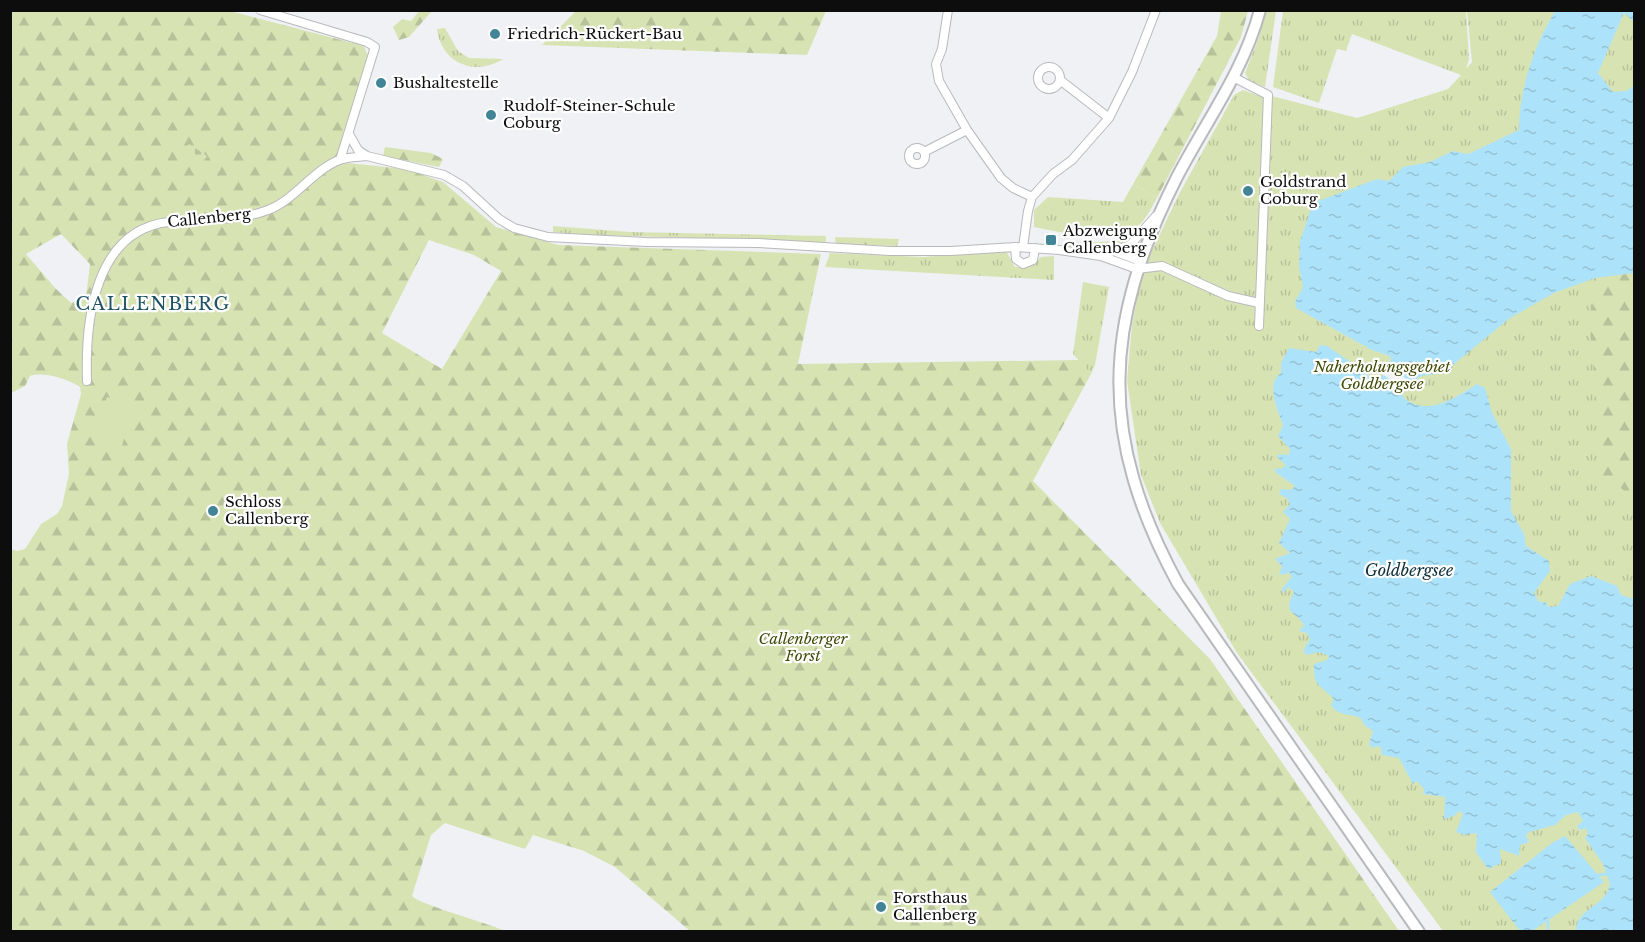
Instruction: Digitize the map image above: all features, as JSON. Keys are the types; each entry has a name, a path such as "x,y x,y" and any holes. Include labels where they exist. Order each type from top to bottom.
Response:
{"street":[{"path":"260,10 367,42 375,47 350,134 340,160 367,156"},
{"path":"948,10 942,48 936,64 936,74 968,130 1006,183 1032,197"},
{"path":"1035,248 1033,260 1023,264 1016,259 1032,197 1053,174 1072,160 1109,118 1132,72 1156,10"},
{"path":"1260,10 1253,37 1235,78 1178,176 1140,261 1123,334 1119,397 1128,465 1148,525 1178,584 1419,932"},
{"path":"1235,78 1268,95 1259,326"},
{"path":"1060,80 1109,118"},
{"path":"924,152 968,130"},
{"path":"350,134 358,150 367,156 444,175 464,186 499,219 514,228 548,237 646,242 759,243 890,251 1035,248 1140,261 1162,266 1228,296 1259,303"},
{"name":"Callenberg","path":"87,381 87,330 90,312 105,267 116,249 129,237 156,225 226,218 268,210 340,160"},
{"path":"1101,256 1116,252 1137,239 1164,206"},
{"path":"1116,252 1140,261"}],"green space":[{"name":"Callenberger Forst","path":"11,11 230,11 364,46 368,57 341,151 347,163 406,169 443,182 496,227 558,245 821,254 798,364 1079,360 1091,374 1033,481 1210,659 1399,931 690,931 615,867 584,851 533,835 525,849 445,823 431,835 412,896 427,904 505,931 11,931 10,549 17,551 25,549 41,524 57,514 62,506 69,474 67,444 81,394 80,387 75,384 41,374 30,376 25,386 11,393","holes":["61,234 90,264 86,297 71,303 26,254","429,240 474,255 501,271 442,369 382,333"]},
{"path":"419,11 432,11 409,37 399,40 393,27 402,19 411,21"},
{"path":"576,11 826,11 807,55 542,45"},
{"path":"1221,11 1248,11 1241,37 1157,198 1133,184 1217,36"},
{"path":"1266,11 1276,11 1265,87 1249,81 1245,73"},
{"name":"Naherholungsgebiet Goldbergsee","path":"1283,11 1466,11 1469,59 1466,69 1472,62 1467,11 1634,11 1634,931 1443,931 1237,653 1160,523 1141,475 1127,381 1132,325 1142,272 1179,194 1234,95 1243,90 1265,98 1268,95 1357,118 1448,89 1461,75 1352,34 1346,51 1337,49 1319,103 1273,87"},
{"path":"445,28 458,51 469,58 503,59 481,67 461,64 445,51 440,41 437,29"},
{"path":"189,144 207,156 202,163 184,152"},
{"path":"385,147 431,153 443,159 439,167 383,156"},
{"path":"1133,184 1157,198 1142,222 1128,231 1116,235 1088,236 1034,227 1034,210 1048,197 1123,202"},
{"path":"553,226 630,232 826,236 826,241 821,244 802,241 592,235 553,232"},
{"path":"835,237 899,239 897,246 836,244"},
{"path":"1125,241 1127,243 1117,248 1067,247 1067,243"},
{"path":"1006,251 1015,267 1027,267 1041,257 1054,256 1054,280 825,267 830,253 923,257"},
{"path":"1634,273 1634,497 1603,476 1597,467 1599,434 1590,328 1595,278"},
{"path":"1083,282 1109,287 1095,365 1091,374 1073,354"},
{"path":"107,397 134,405 121,449 95,441"}],"water":[{"name":"Goldbergsee","path":"1555,11 1634,11 1634,22 1624,13 1598,73 1613,92 1626,91 1634,86 1634,273 1595,278 1554,293 1510,318 1443,373 1421,376 1402,392 1403,397 1412,403 1431,406 1450,400 1477,384 1485,388 1492,413 1511,449 1511,511 1524,534 1526,546 1549,561 1550,571 1534,593 1539,602 1545,602 1549,607 1558,606 1570,584 1591,576 1617,586 1621,595 1634,599 1634,931 1576,931 1581,917 1603,898 1610,884 1603,864 1585,838 1588,834 1586,828 1580,830 1577,826 1583,821 1578,812 1566,815 1555,825 1529,832 1526,835 1529,842 1520,845 1519,856 1500,849 1501,863 1488,869 1476,852 1477,833 1465,835 1456,832 1463,814 1459,811 1454,816 1444,819 1445,797 1423,794 1424,789 1417,781 1413,784 1399,758 1382,755 1381,748 1377,746 1372,748 1369,744 1373,731 1364,725 1361,718 1341,713 1331,705 1334,699 1316,681 1314,672 1314,664 1327,660 1329,656 1319,652 1307,655 1303,651 1310,639 1307,633 1299,631 1304,625 1291,612 1289,605 1294,592 1289,587 1283,593 1282,589 1292,576 1289,573 1279,575 1282,566 1275,559 1290,553 1279,543 1290,519 1283,512 1290,504 1287,498 1279,494 1281,489 1291,490 1295,486 1275,472 1276,468 1281,469 1286,465 1277,457 1279,454 1289,455 1290,449 1278,436 1283,425 1273,390 1276,378 1281,373 1281,363 1289,348 1316,352 1320,345 1327,346 1365,372 1371,379 1381,377 1391,360 1390,356 1372,350 1296,308 1295,302 1303,287 1299,267 1300,241 1313,203 1377,179 1389,181 1403,167 1430,162 1453,151 1468,154 1519,130 1522,99 1529,68"},
{"path":"1565,836 1604,882 1532,931 1520,931 1490,892 1552,843"}],"pier":[{"path":"1383,368 1416,384 1411,388 1398,384 1380,373"}],"waterway":[{"path":"1594,876 1612,873"},
{"path":"1548,919 1548,932"}],"place":[{"name":"Friedrich-Rückert-Bau","path":"495,34"},
{"name":"Bushaltestelle","path":"381,83"},
{"name":"Rudolf-Steiner-Schule Coburg","path":"491,115"},
{"name":"Goldstrand Coburg","path":"1248,191"},
{"name":"Abzweigung Callenberg","path":"1051,240"},
{"name":"Schloss Callenberg","path":"213,511"},
{"name":"Forsthaus Callenberg","path":"881,907"}],"district":[{"name":"CALLENBERG","path":"153,304"}]}
